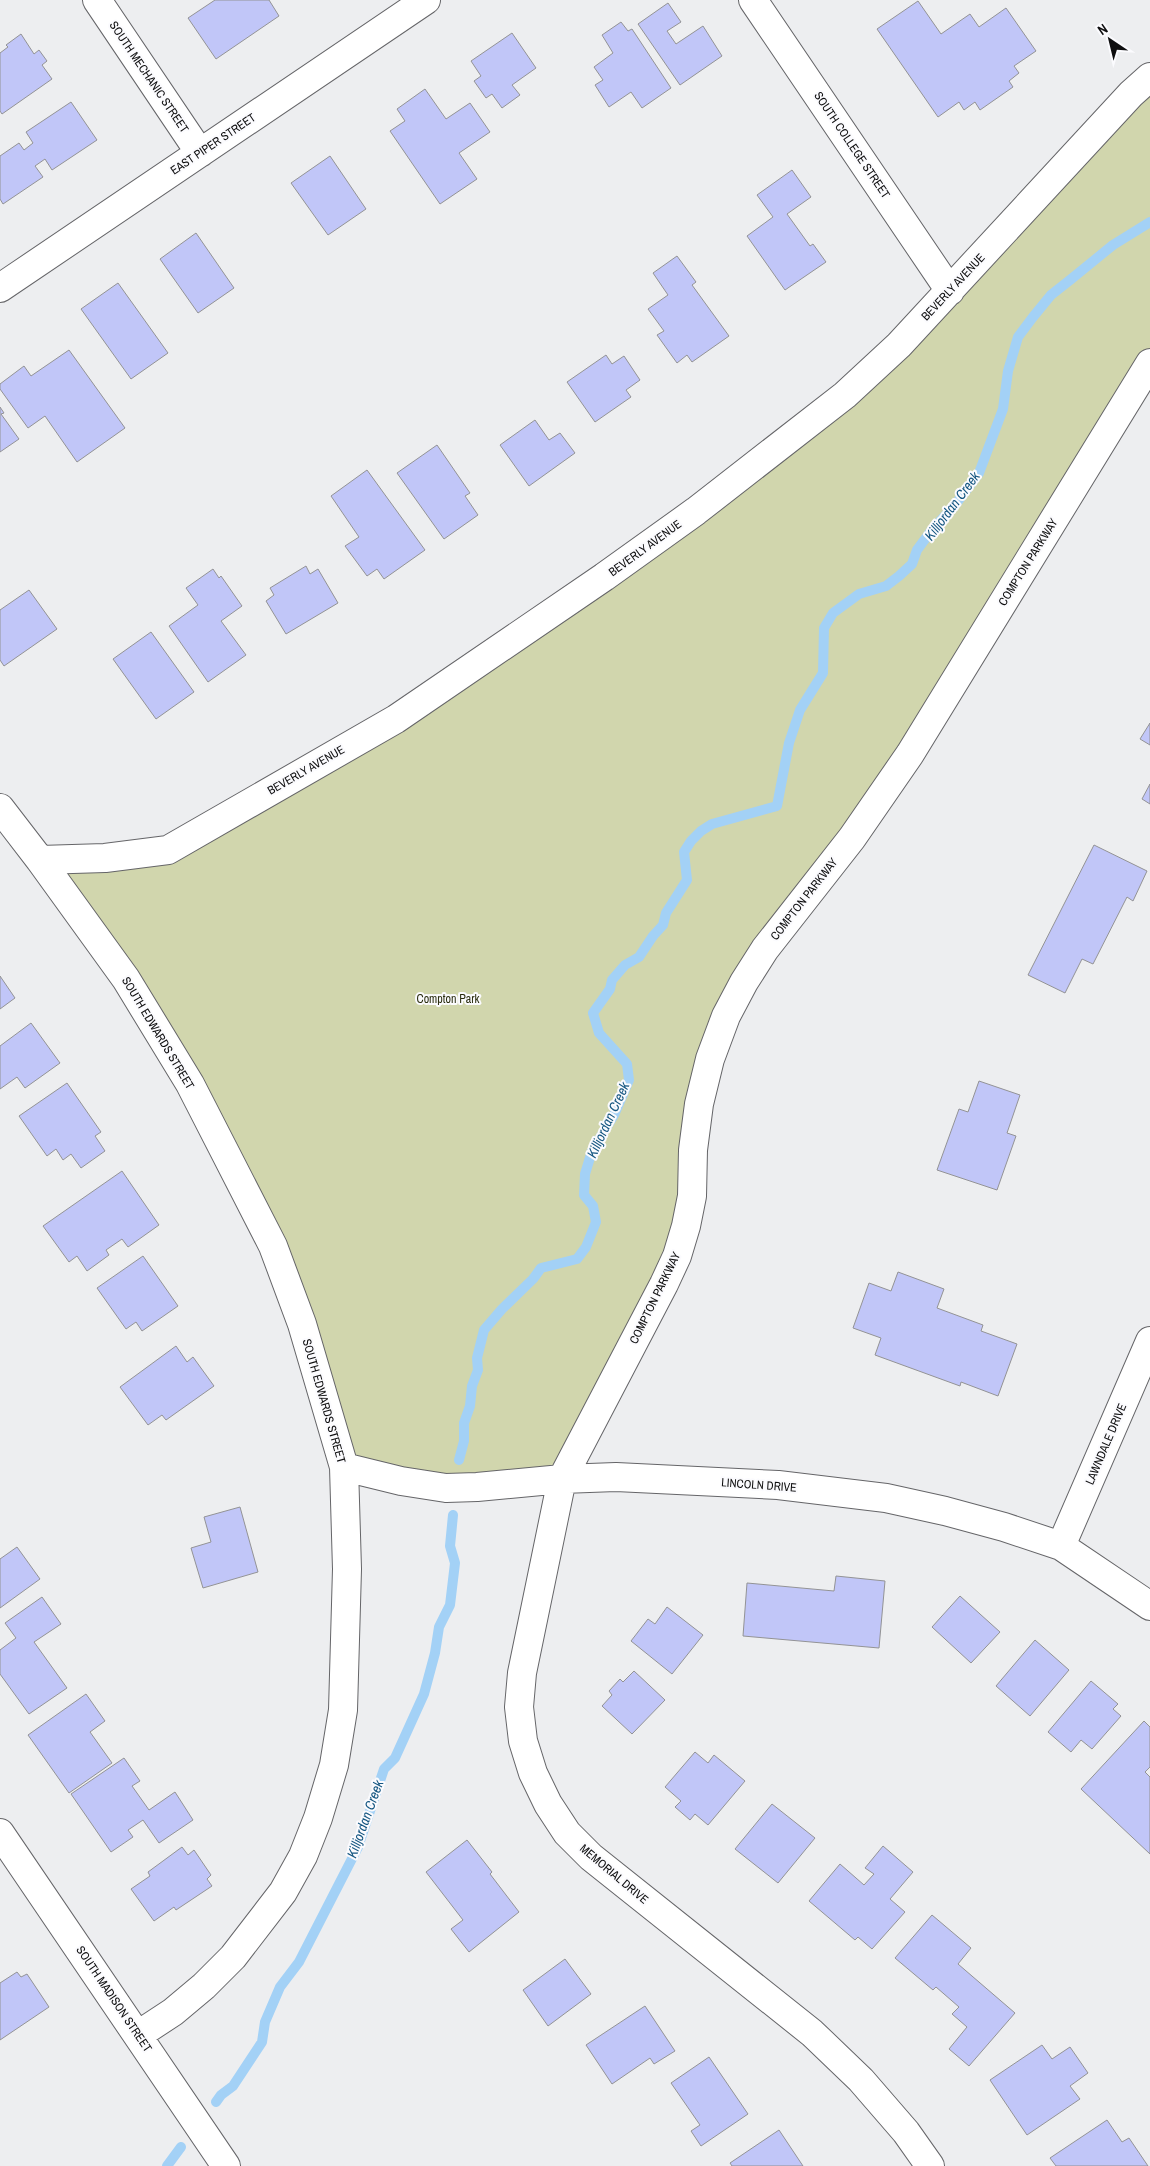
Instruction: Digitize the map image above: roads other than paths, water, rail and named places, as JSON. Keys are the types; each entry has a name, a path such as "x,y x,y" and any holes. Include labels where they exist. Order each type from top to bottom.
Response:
{"street":[{"name":"SOUTH MECHANIC STREET","path":"97,0 200,153"},
{"name":"EAST PIPER STREET","path":"0,288 426,0"},
{"name":"SOUTH COLLEGE STREET","path":"753,0 950,291"},
{"name":"BEVERLY AVENUE","path":"40,860 105,858 168,850 396,719 604,577 696,511 845,396 892,352 1131,94 1150,77"},
{"name":"COMPTON PARKWAY","path":"562,1478 677,1256 692,1196 693,1150 699,1104 710,1059 726,1016 765,949 852,838 910,754 1150,363"},
{"name":"SOUTH EDWARDS STREET","path":"0,808 126,979 190,1084 272,1244 302,1324 344,1467 347,1570 343,1710 334,1765 318,1818 303,1856 283,1892 233,1957 204,1986 172,2012 138,2035"},
{"name":"LAWNDALE DRIVE","path":"1061,1546 1150,1341"},
{"name":"LINCOLN DRIVE","path":"344,1467 400,1481 446,1488 477,1487 562,1478 616,1477 778,1485 886,1498 1004,1527 1061,1546 1150,1606"},
{"name":"MEMORIAL DRIVE","path":"562,1478 522,1673 520,1707 524,1740 530,1765 548,1804 567,1833 591,1857 812,2033 861,2080 906,2132 930,2166"},
{"name":"SOUTH MADISON STREET","path":"0,1833 226,2166"}],"waterway":[{"name":"Killjordan Creek","path":"459,1460 464,1441 464,1423 470,1406 472,1386 478,1370 477,1358 484,1330 502,1309 533,1279 541,1268 577,1259 586,1247 596,1222 593,1206 584,1195 585,1174 592,1151 614,1115 629,1080 627,1064 599,1033 593,1013 610,989 612,980 625,965 639,957 663,925 666,913 687,880 684,852 691,841 712,824 777,806 789,743 800,710 823,673 824,628 833,613 859,594 886,586 912,564 917,550 979,473 1003,409 1008,371 1018,337 1051,295 1113,245 1150,222"},
{"name":"Killjordan Creek","path":"216,2102 221,2095 233,2086 262,2042 265,2022 280,1987 299,1962 358,1847 384,1769 395,1758 424,1694 435,1653 439,1627 450,1605 455,1563 450,1546 453,1515"},
{"name":"Killjordan Creek","path":"167,2166 181,2147"}],"park label":[{"name":"Compton Park","path":"448,999"}]}
